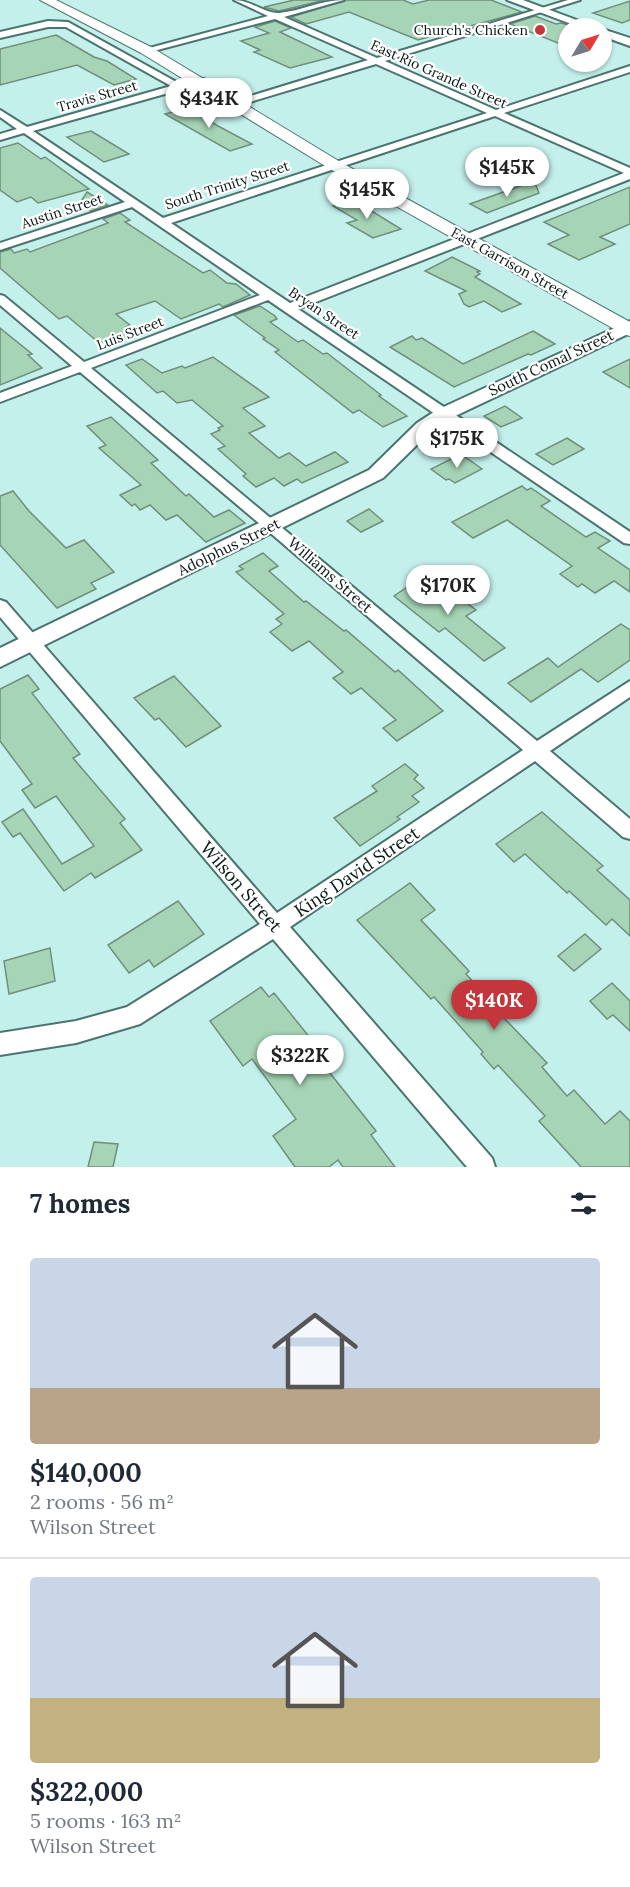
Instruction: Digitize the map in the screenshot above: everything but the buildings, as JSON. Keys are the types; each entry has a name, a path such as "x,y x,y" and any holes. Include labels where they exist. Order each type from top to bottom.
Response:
{"main road":[{"name":"East Garrison Street","path":"52,3 146,50 201,81 336,166 629,328"}],"street":[{"name":"East Río Grande Street","path":"238,0 630,174"},
{"path":"146,50 340,0"},
{"path":"512,0 564,18"},
{"path":"237,104 576,0"},
{"path":"0,35 54,23 68,25 179,87"},
{"path":"612,36 630,42"},
{"name":"South Trinity Street","path":"163,222 630,69"},
{"name":"Travis Street","path":"0,137 201,81"},
{"name":"Bryan Street","path":"0,113 630,539"},
{"path":"289,308 630,174"},
{"name":"Austin Street","path":"0,247 134,203"},
{"name":"Luis Street","path":"0,398 271,295"},
{"name":"Williams Street","path":"0,299 273,526 630,831"},
{"name":"South Comal Street","path":"444,414 629,328"},
{"name":"Adolphus Street","path":"0,658 33,644 376,474 424,427 444,414"},
{"name":"Wilson Street","path":"0,606 483,1167"},
{"name":"King David Street","path":"0,1044 76,1032 132,1016 275,926 630,688"}],"place":[{"name":"Church's Chicken","path":"540,30"}]}
